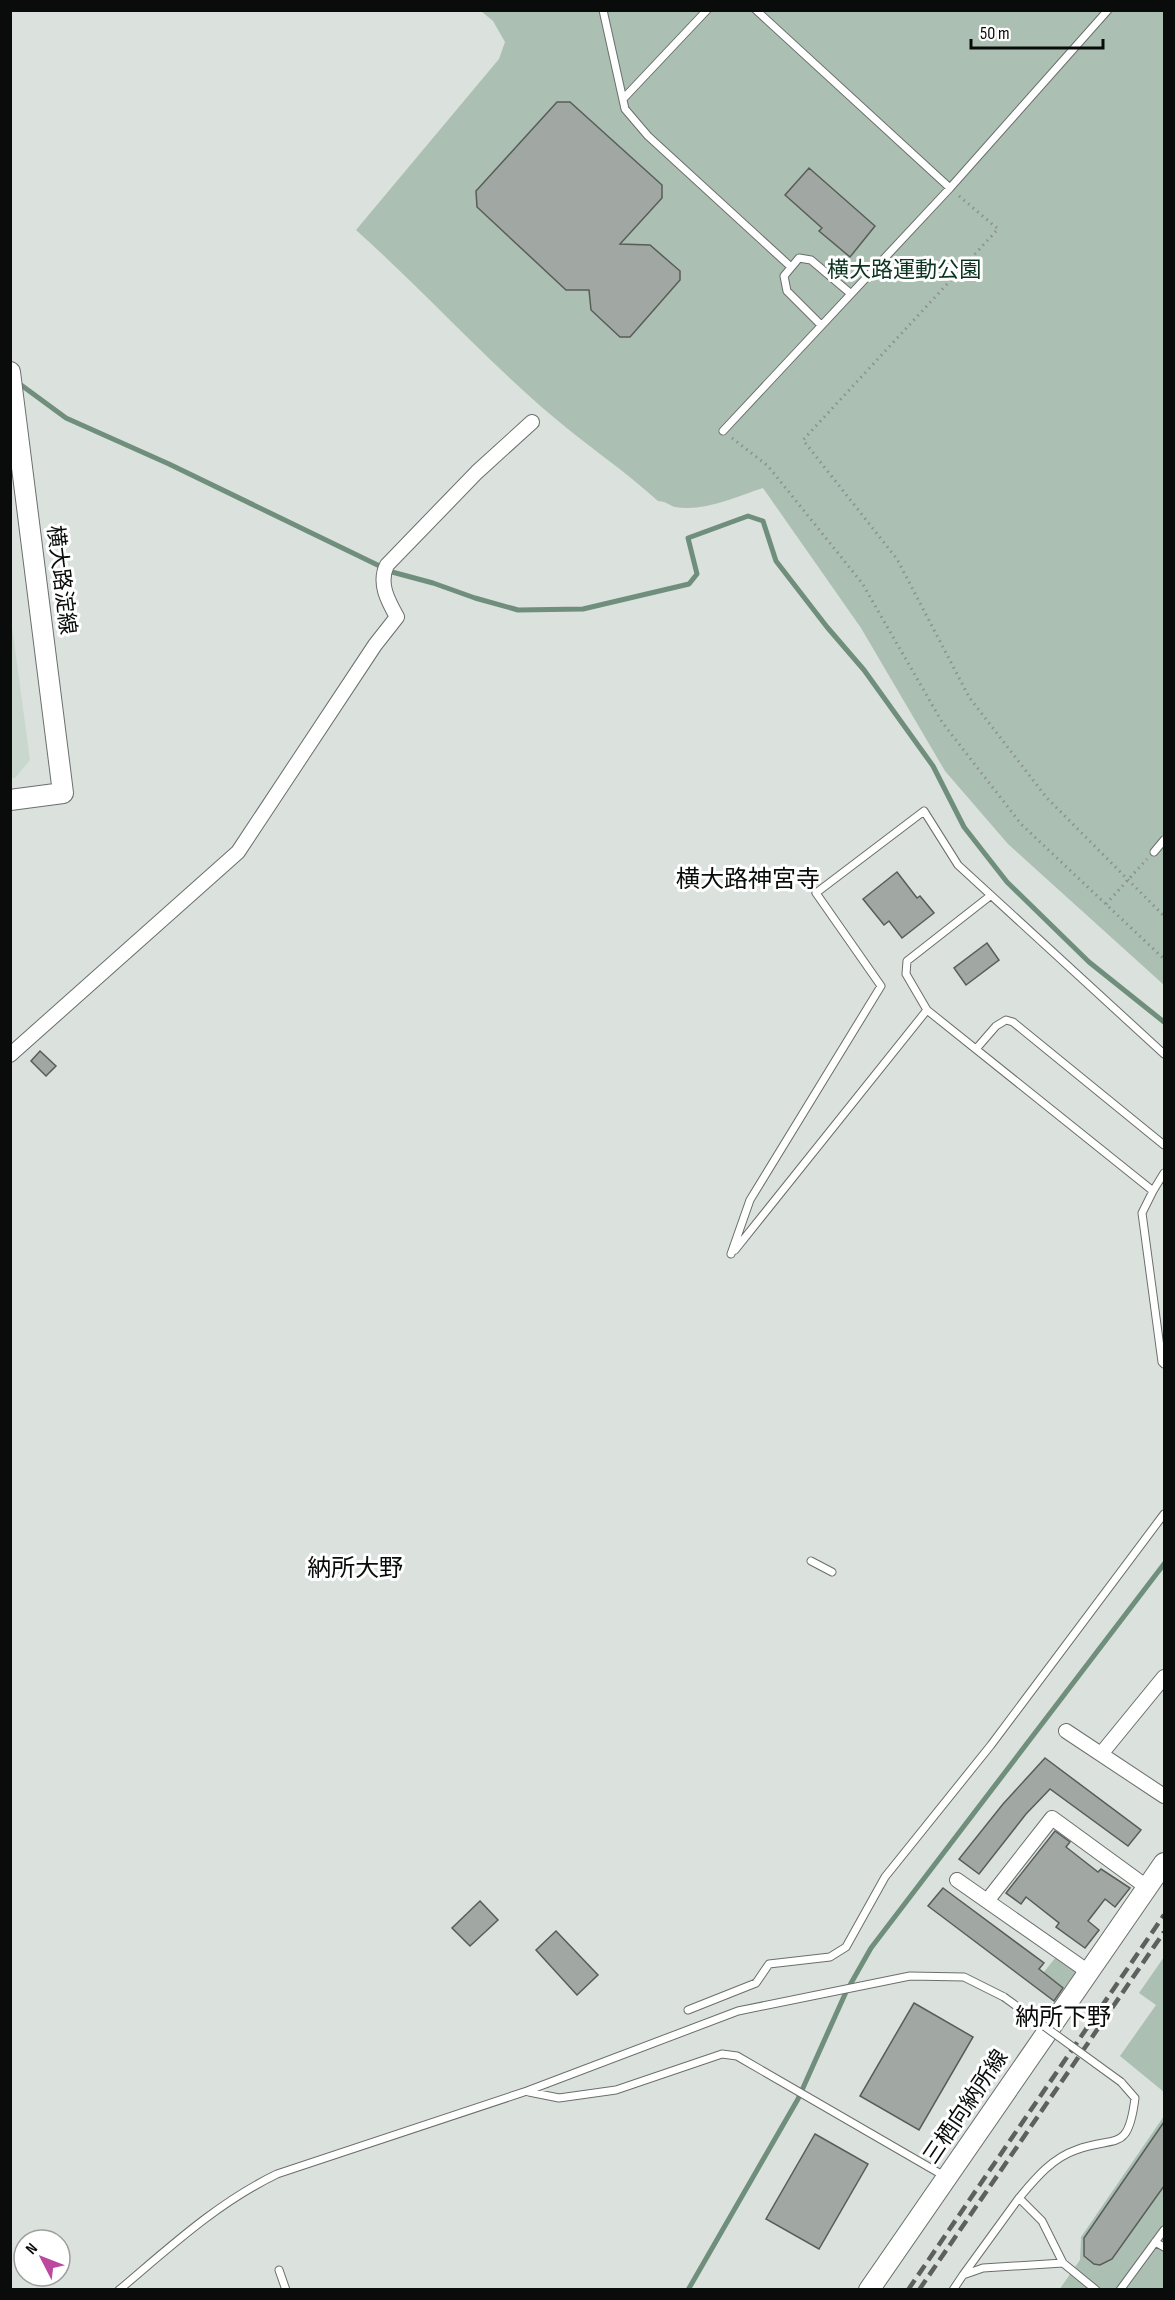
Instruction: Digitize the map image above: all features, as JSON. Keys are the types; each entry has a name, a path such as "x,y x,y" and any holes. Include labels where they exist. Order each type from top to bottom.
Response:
{"main road":[{"name":"横大路淀線","path":"10,372 63,793 10,800"},
{"name":"三栖向納所線","path":"869,2289 1164,1863"}],"street":[{"path":"10,1055 238,852 375,645 397,617 384,587 385,569 477,472 532,422"},
{"path":"1101,1754 1163,1680"},
{"path":"1066,1731 1164,1796"},
{"path":"987,1901 1052,1818 1148,1888"},
{"path":"957,1880 1090,1973"}],"lane":[{"path":"603,10 625,110 648,136 791,267"},
{"path":"623,99 707,10"},
{"path":"756,10 950,188"},
{"path":"723,431 950,188 1108,10"},
{"path":"821,325 787,291 784,276 799,258 812,260 850,293"},
{"path":"927,1010 731,1254 750,1200 881,986 816,893 924,811 958,865 1164,1054"},
{"path":"1154,852 1164,840"},
{"path":"990,896 907,961 906,974 927,1010 1153,1191"},
{"path":"976,1049 996,1026 1006,1020 1013,1022 1164,1145"},
{"path":"1164,1173 1142,1213 1164,1364"},
{"path":"688,2010 756,1983 769,1964 830,1957 846,1947 885,1877 991,1744 1164,1514"},
{"path":"811,1561 832,1572"},
{"path":"119,2289 215,2209 243,2190 278,2174 527,2091 738,2012 910,1976 964,1977 1004,1997 1121,2082 1135,2098 1132,2119 1126,2134 1108,2144 1076,2150 1041,2172 1019,2198 953,2289"},
{"path":"527,2091 559,2097 616,2090 722,2054 737,2056 948,2178"},
{"path":"1019,2198 1042,2221 1063,2263 1096,2289"},
{"path":"1120,2289 1164,2230"},
{"path":"1155,2242 1164,2247"},
{"path":"963,2275 982,2268 1063,2263"},
{"path":"276,2289 285,2286 279,2270"}],"path":[{"path":"950,188 998,229 803,440 897,559 969,697 1047,798 1164,916"},
{"path":"723,431 768,466 862,583 942,722 1021,824 1164,958"},
{"path":"1106,904 1154,852"}],"shaded area":[{"path":"10,612 30,760 15,778 11,778"}],"green space":[{"name":"横大路運動公園","path":"481,11 1164,11 1164,985 1008,844 945,771 861,628 763,488 708,506 675,507 658,501 526,393 356,230 499,59 505,42 493,21"},
{"path":"1060,1952 1080,1967 1064,1988 1054,1980 1044,1994 1035,1983"},
{"path":"1164,1957 1164,2092 1120,2056 1156,2005 1139,1993"},
{"path":"1164,2116 1164,2289 1059,2290 1080,2260 1081,2237"}],"building":[{"path":"557,102 570,102 662,185 662,198 620,244 650,245 680,271 680,280 630,337 620,337 591,310 589,290 566,290 477,207 476,191"},
{"path":"809,168 875,226 850,257 819,231 822,228 785,195"},
{"path":"897,872 917,898 920,896 934,913 902,938 889,921 884,925 863,899"},
{"path":"987,943 999,960 966,985 954,968"},
{"path":"40,1051 56,1066 46,1076 31,1061"},
{"path":"1045,1758 1141,1830 1128,1846 1050,1789 1026,1814 979,1874 959,1859 1003,1804"},
{"path":"1055,1831 1070,1842 1066,1847 1098,1872 1101,1869 1130,1888 1115,1907 1105,1899 1088,1921 1099,1930 1085,1948 1056,1927 1059,1923 1026,1897 1021,1904 1006,1893"},
{"path":"943,1888 1044,1963 1039,1969 1063,1988 1054,2001 928,1906"},
{"path":"480,1901 498,1920 470,1946 452,1928"},
{"path":"556,1931 598,1975 577,1995 536,1950"},
{"path":"914,2003 973,2037 919,2130 860,2096"},
{"path":"1164,2122 1164,2186 1112,2259 1100,2265 1094,2264 1084,2256 1084,2238"},
{"path":"815,2134 868,2164 819,2249 766,2219"}],"waterway":[{"path":"17,382 66,418 169,464 392,572 518,610 583,609 689,584 697,574 688,538 748,516 763,521 776,561 864,670 933,766 964,827 1007,882 1089,962 1164,1022"},
{"path":"688,2290 798,2099 846,1992 871,1948 1164,1564"}],"railway":[{"path":"908,2290 1164,1915"},
{"path":"919,2290 1164,1932"}],"district":[{"name":"横大路神宮寺","path":"748,879"},
{"name":"納所大野","path":"355,1568"},
{"name":"納所下野","path":"1063,2017"}]}
